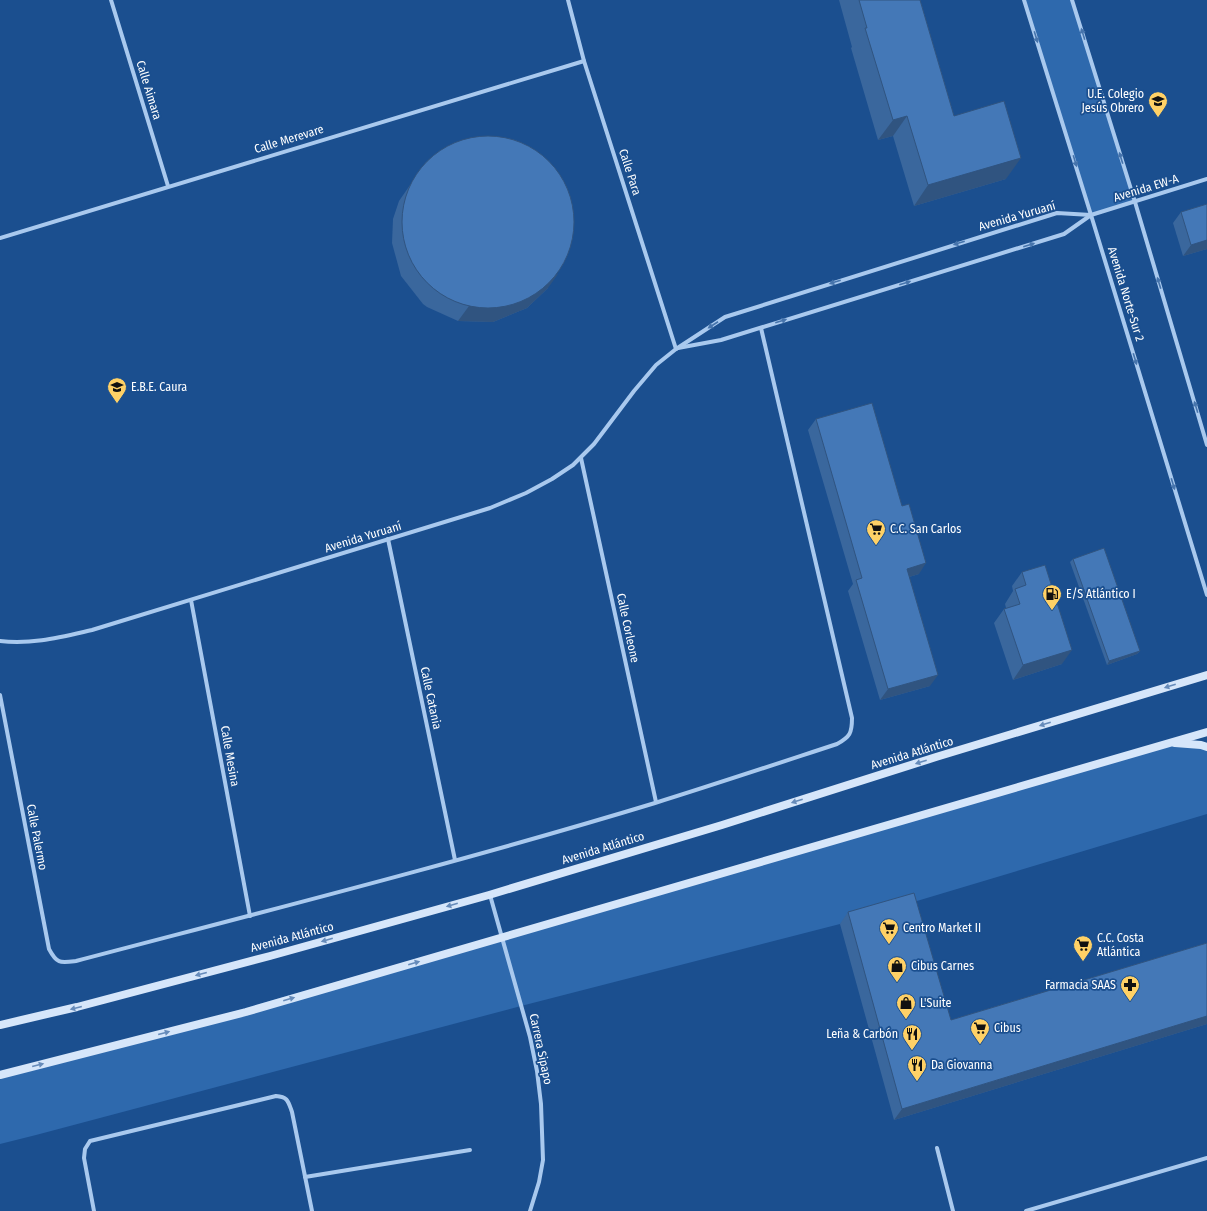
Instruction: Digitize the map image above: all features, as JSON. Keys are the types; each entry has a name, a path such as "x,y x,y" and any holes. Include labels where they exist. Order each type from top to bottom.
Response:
{"main road":[{"name":"Avenida Atlántico","path":"0,1025 93,1003 490,895 1207,675"},
{"path":"0,1075 246,1012 1207,732"},
{"path":"1171,742 1207,747"}],"street":[{"name":"Calle Aimara","path":"111,0 168,186"},
{"name":"Calle Para","path":"568,0 584,61 676,349"},
{"name":"Avenida Norte-Sur 2","path":"1024,0 1092,215 1207,595"},
{"path":"1072,0 1135,202 1207,444"},
{"name":"Calle Merevare","path":"0,238 584,61"},
{"name":"Avenida EW-A","path":"1092,215 1207,179"},
{"name":"Avenida Yuruaní","path":"0,641 14,643 50,639 92,630 490,508 526,493 552,479 573,465 594,444 656,365 676,349 725,317 1057,213 1092,215"},
{"name":"Avenida Yuruaní","path":"676,349 721,340 1064,234 1092,215"},
{"name":"Calle Palermo","path":"0,695 49,949 54,959 63,963 76,961 250,916 455,860 656,802 837,744 846,739 852,730 852,718 761,328"},
{"name":"Calle Corleone","path":"581,458 656,802"},
{"name":"Calle Catania","path":"388,539 455,860"},
{"name":"Calle Mesina","path":"191,600 250,916"},
{"name":"Carrera Sipapo","path":"490,895 530,1037 537,1071 541,1104 543,1160 539,1182 530,1211"},
{"path":"94,1211 84,1158 85,1149 90,1141 276,1096 283,1097 288,1102 292,1112 312,1211"},
{"path":"938,1148 953,1211"},
{"path":"305,1177 470,1150"},
{"path":"1026,1211 1207,1158"}],"shaded area":[{"path":"1024,0 1072,0 1135,202 1091,215"},
{"path":"1171,742 1207,747 1207,814 840,924 521,1006 0,1144 0,1075 110,1047"}],"building":[{"path":"859,0 920,0 954,116 1004,101 1021,158 928,185 907,116 893,120 865,28 867,28"},
{"path":"488,136 505,138 521,143 536,151 549,161 559,174 567,189 572,205 574,222 572,239 567,255 559,270 549,283 536,293 521,301 505,306 488,308 471,306 455,301 440,293 427,283 417,270 409,255 404,239 402,222 404,205 409,189 417,174 427,161 440,151 455,143 471,138"},
{"path":"1207,204 1207,240 1191,245 1181,212"},
{"name":"C.C. San Carlos","path":"872,403 902,506 909,504 926,563 907,569 938,675 888,689 856,580 862,578 816,419"},
{"path":"1104,548 1140,651 1109,661 1073,559"},
{"path":"1045,565 1072,650 1023,665 1004,609 1020,604 1015,589 1026,585 1022,572"},
{"path":"914,893 951,1020 1207,943 1207,1016 902,1109 848,912"}],"place":[{"name":"U.E. Colegio Jesús Obrero","path":"1158,118"},
{"name":"E.B.E. Caura","path":"117,404"},
{"name":"C.C. San Carlos","path":"876,546"},
{"name":"E/S Atlántico I","path":"1052,611"},
{"name":"Centro Market II","path":"889,945"},
{"name":"C.C. Costa Atlántica","path":"1083,962"},
{"name":"Cibus Carnes","path":"897,983"},
{"name":"Farmacia SAAS","path":"1130,1002"},
{"name":"L'Suite","path":"906,1020"},
{"name":"Cibus","path":"980,1045"},
{"name":"Leña & Carbón","path":"912,1051"},
{"name":"Da Giovanna","path":"917,1082"}]}
